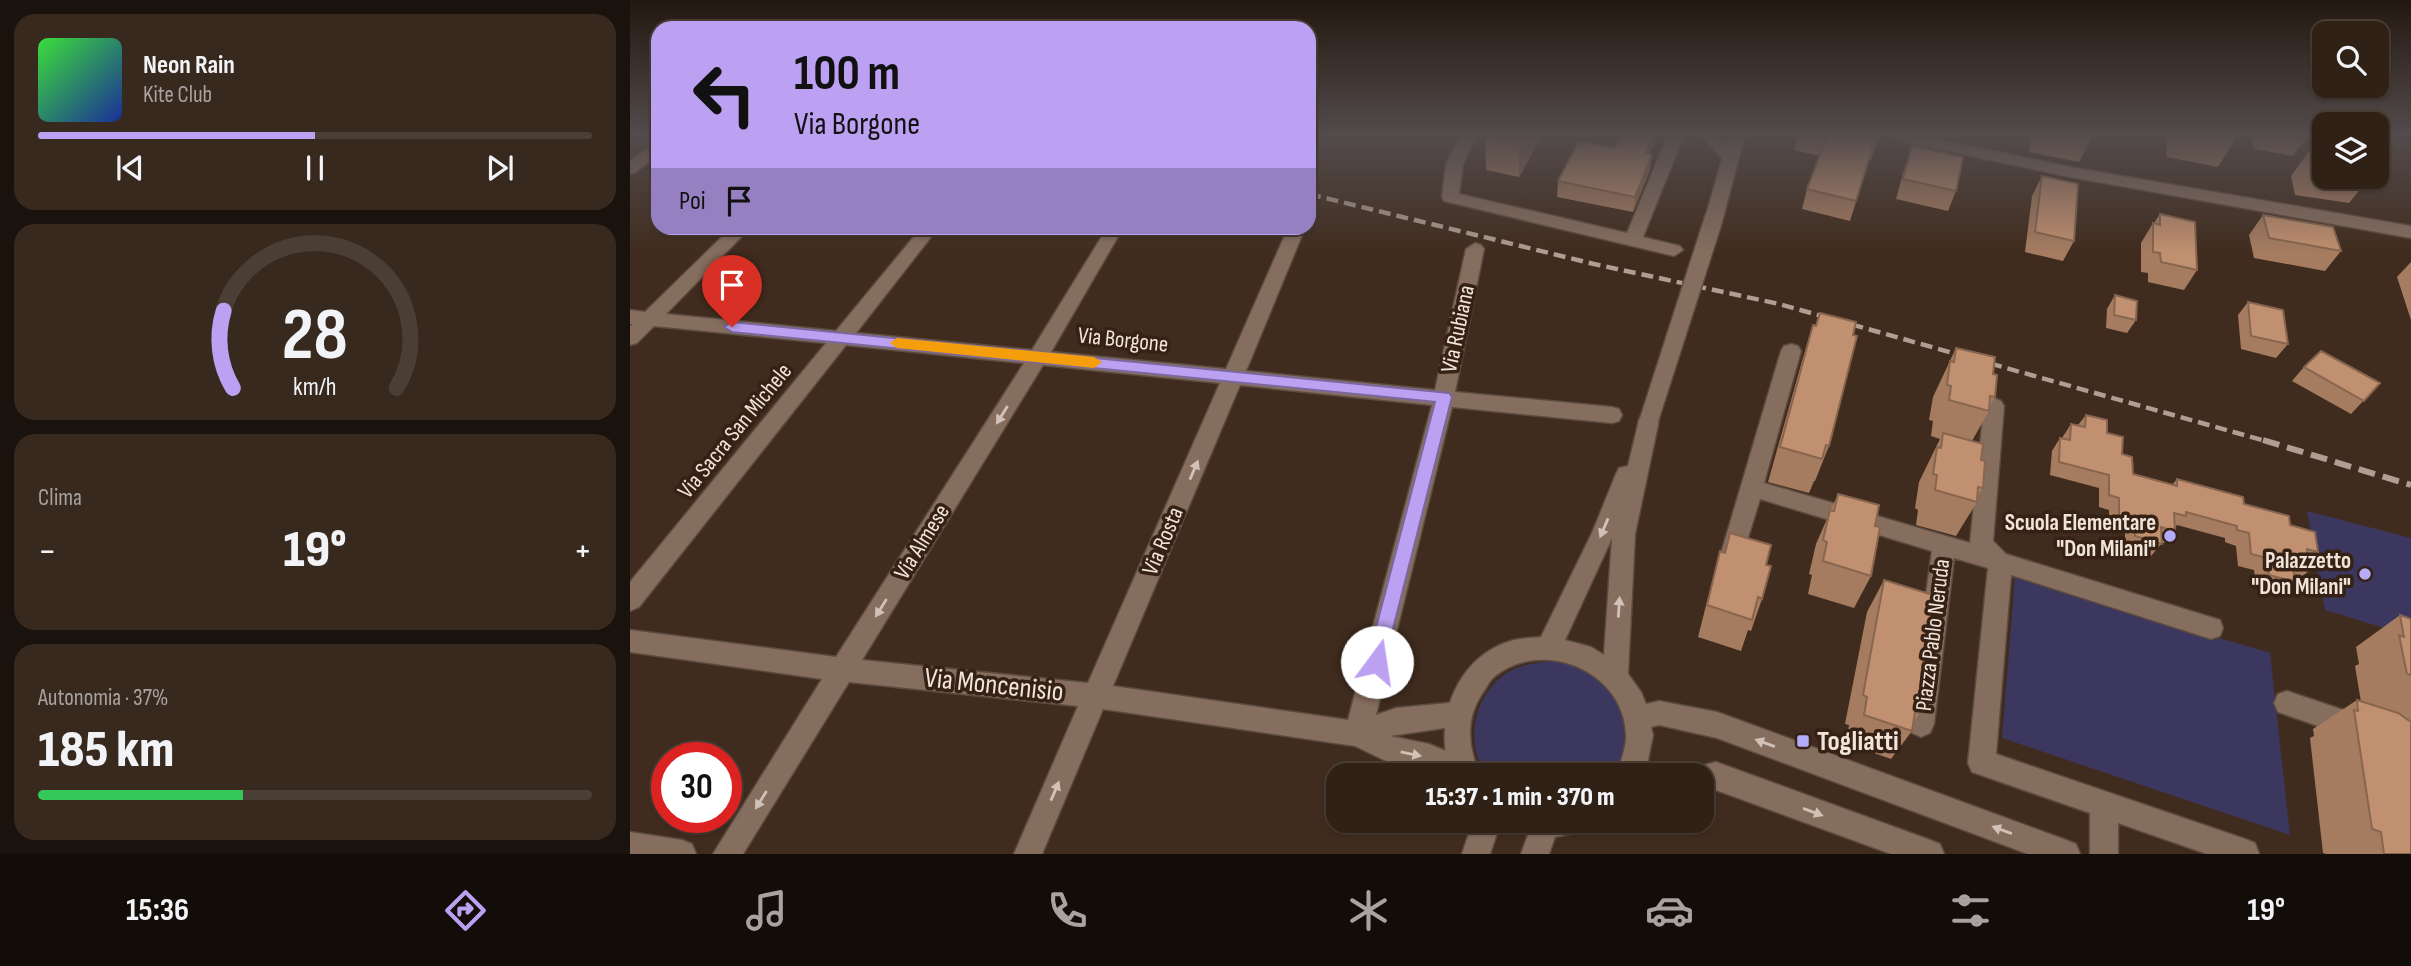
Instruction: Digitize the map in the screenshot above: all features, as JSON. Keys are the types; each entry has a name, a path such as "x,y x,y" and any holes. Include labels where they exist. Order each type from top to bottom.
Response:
{"street":[{"path":"1451,175 1450,197 1674,250"},
{"path":"1633,240 1660,175"},
{"path":"1549,647 1603,533 1649,420 1726,175"},
{"path":"2083,175 2411,232"},
{"path":"630,338 640,318 733,235"},
{"name":"Via Sacra San Michele","path":"630,600 924,235"},
{"name":"Via Almese","path":"727,854 1038,357 1111,235"},
{"name":"Via Rosta","path":"1028,854 1294,235"},
{"name":"Via Rubiana","path":"1358,734 1444,397 1475,249"},
{"name":"Via Borgone","path":"640,318 1612,415"},
{"path":"1734,550 1791,351"},
{"name":"Piazza Pablo Neruda","path":"1994,406 1981,544 2000,562"},
{"path":"1615,675 1624,534 1649,420"},
{"name":"Piazza Pablo Neruda","path":"1752,488 2211,628"},
{"name":"Piazza Pablo Neruda","path":"1921,724 1944,546"},
{"path":"2000,562 1982,763 2245,853"},
{"name":"Via Moncenisio","path":"630,641 842,670 1096,696 1358,734 1386,748 1429,757 1442,763"},
{"path":"1461,763 1456,735 1458,714 1468,690 1479,675 1494,662 1520,650 1549,647 1588,656 1615,675 1633,702 1638,718 1639,753 1635,763"},
{"path":"2287,703 2356,725 2382,745"},
{"path":"1638,718 1659,713 1717,725 2066,854"},
{"name":"Via Moncenisio","path":"1358,734 1396,721 1458,714"},
{"path":"1714,776 1930,854"},
{"path":"2104,804 2104,854"},
{"path":"1476,854 1483,833"},
{"path":"1535,854 1544,833"},
{"path":"630,846 682,854"}],"shaded area":[{"name":"Palazzetto \"Don Milani\"","path":"2307,511 2411,538 2411,636 2325,610"},
{"path":"2015,577 2270,653 2290,835 2002,738"},
{"path":"1557,661 1595,677 1609,689 1624,717 1626,735 1620,763 1481,763 1475,747 1474,732 1482,702 1501,677 1530,664"}],"building":[{"path":"1561,175 1644,175 1635,197 1558,181"},
{"path":"1812,175 1864,175 1856,201 1807,189"},
{"path":"1904,175 1959,175 1956,191 1903,179"},
{"path":"2042,176 2078,184 2074,241 2035,232"},
{"path":"2160,214 2195,222 2197,270 2161,262 2160,253 2153,252 2153,223 2160,225"},
{"path":"2263,215 2333,227 2341,251 2269,238"},
{"path":"2115,295 2137,301 2136,320 2114,315"},
{"path":"2248,302 2283,310 2288,344 2251,336"},
{"path":"1820,313 1856,322 1853,335 1857,336 1829,446 1826,445 1822,459 1780,447 1813,325 1816,326"},
{"path":"1956,348 1995,357 1995,397 1990,396 1989,411 1949,400 1951,386 1947,385 1950,361 1954,362"},
{"path":"2321,351 2380,383 2364,401 2304,367"},
{"path":"2086,415 2107,420 2107,433 2123,437 2122,454 2132,457 2133,474 2177,486 2177,479 2243,497 2244,504 2289,516 2290,525 2315,532 2318,552 2307,549 2310,570 2293,565 2295,582 2269,575 2267,558 2251,554 2249,533 2237,530 2237,526 2186,512 2186,516 2174,513 2175,531 2161,527 2162,544 2135,536 2135,520 2119,515 2119,498 2109,495 2109,475 2059,462 2060,438 2070,440 2071,424 2085,427"},
{"path":"1943,433 1983,444 1983,488 1978,487 1977,502 1935,490 1937,475 1933,474 1937,447 1941,448"},
{"path":"1838,494 1879,505 1875,526 1880,527 1871,576 1823,561 1827,542 1823,540 1830,510 1834,511"},
{"path":"1730,533 1771,545 1766,565 1771,566 1762,599 1758,597 1752,620 1707,605 1720,551 1725,553"},
{"path":"1884,580 1933,595 1931,614 1935,615 1931,647 1925,645 1921,677 1925,678 1920,713 1915,712 1912,731 1864,715 1867,697 1863,695"},
{"path":"2400,615 2411,619 2411,675 2407,674 2399,635 2404,637"},
{"path":"2357,700 2398,713 2411,722 2411,854 2384,854 2381,832 2372,829 2354,710 2358,711"}],"railway":[{"path":"1316,196 1594,264 1779,304 2269,442"},
{"path":"2263,440 2411,485"}],"slow traffic":[{"path":"897,343 1094,362"}],"place":[{"name":"Scuola Elementare \"Don Milani\"","path":"2170,536"},
{"name":"Palazzetto \"Don Milani\"","path":"2365,574"},
{"name":"Togliatti","path":"1803,741"}],"route":[{"path":"732,327 1444,397 1377,662"}]}
